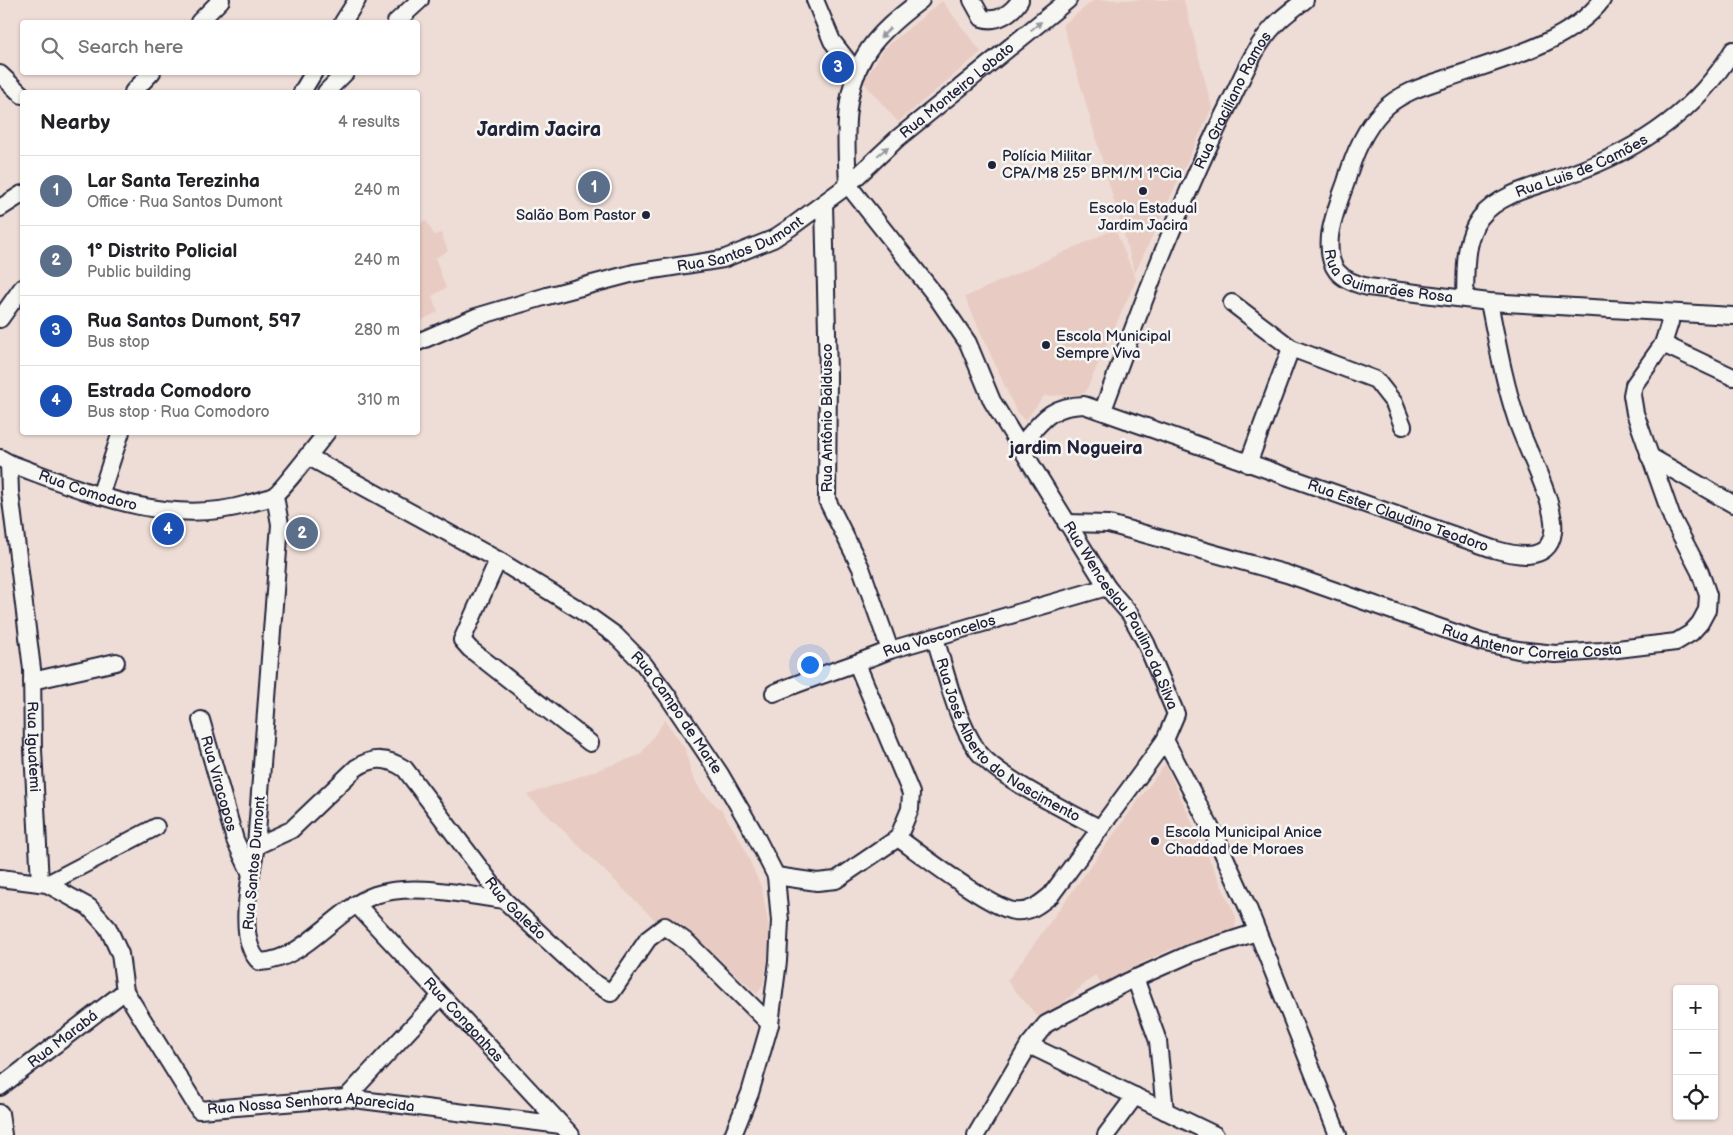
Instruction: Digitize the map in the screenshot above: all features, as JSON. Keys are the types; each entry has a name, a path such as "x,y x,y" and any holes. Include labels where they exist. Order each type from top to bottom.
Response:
{"street":[{"path":"202,20 221,0"},
{"path":"344,20 356,0"},
{"path":"398,20 420,0"},
{"path":"814,0 832,41 857,73"},
{"path":"848,185 846,119 857,73 872,46 921,0"},
{"path":"972,0 982,18 988,20 1006,14 1020,0"},
{"name":"Rua Monteiro Lobato","path":"848,185 898,138 1068,0"},
{"name":"Rua Graciliano Ramos","path":"1103,410 1148,288 1214,134 1252,60 1270,32 1275,25 1305,0"},
{"name":"Rua Guimarães Rosa","path":"1602,0 1584,20 1550,41 1400,97 1382,110 1371,124 1352,160 1331,229 1331,259 1336,271 1353,283 1368,287 1489,302 1733,316"},
{"name":"Rua Luis de Camões","path":"1465,298 1466,254 1471,234 1481,217 1496,203 1525,190 1614,158 1652,135 1685,110 1720,72 1733,50"},
{"path":"0,74 20,93"},
{"path":"134,90 149,75"},
{"path":"303,90 312,75"},
{"path":"328,90 343,75"},
{"name":"Rua Santos Dumont","path":"420,341 476,317 547,296 634,273 723,259 773,238 824,204 848,185"},
{"name":"Rua Wenceslau Paulino da Silva","path":"848,185 936,296 968,343 992,401 1021,445 1066,523 1107,587 1130,614 1146,643 1176,714 1165,740 1052,895 1037,907 1025,911 1002,908 898,838"},
{"path":"0,208 20,195"},
{"name":"Rua Antônio Baldusco","path":"824,204 828,375 827,500 860,568 890,650"},
{"path":"0,319 20,291"},
{"name":"Rua Ester Claudino Teodoro","path":"1021,445 1048,414 1059,408 1084,405 1103,410 1248,464 1493,549 1514,555 1528,556 1540,552 1548,545 1553,533 1552,521 1548,504 1517,422 1503,376 1489,302"},
{"path":"1232,303 1291,348 1376,380 1394,403 1403,426"},
{"path":"1666,312 1670,322 1663,344 1733,377"},
{"name":"Rua Antenor Correia Costa","path":"1066,523 1109,524 1287,574 1481,642 1518,650 1555,654 1601,651 1676,642 1691,633 1700,623 1707,610 1708,595 1700,572 1672,518 1648,456 1632,395 1634,385 1641,372 1663,344"},
{"path":"1248,464 1291,348"},
{"path":"100,496 120,435"},
{"path":"275,496 324,435"},
{"name":"Rua Campo de Marte","path":"307,456 498,560 587,615 615,635 643,662 720,774 754,831 776,876 780,921 778,961 770,1024 750,1093 733,1135"},
{"path":"1648,456 1733,504"},
{"name":"Rua Comodoro","path":"4,460 100,496 154,508 204,512 234,508 275,496"},
{"name":"Rua Iguatemi","path":"4,460 10,492 32,681 44,884"},
{"name":"Rua Santos Dumont","path":"275,496 280,524 256,846 247,914 248,938 254,956 260,962 275,960 289,954 356,904 373,896 406,889 504,900"},
{"path":"498,560 462,640 470,649 590,743"},
{"name":"Rua Vasconcelos","path":"774,693 819,674 856,664 890,650 1107,587"},
{"name":"Rua José Alberto do Nascimento","path":"935,638 962,722 977,750 1001,772 1099,828"},
{"path":"32,681 116,662"},
{"path":"776,876 817,882 836,880 898,838 910,809 911,793 856,664"},
{"name":"Rua Viracopos","path":"201,720 235,840 251,874"},
{"path":"1165,740 1219,844 1257,932 1338,1135"},
{"name":"Rua Galeão","path":"256,846 291,830 356,768 368,760 388,760 405,769 504,900 590,980 611,993 648,939 665,926 670,928 770,1024"},
{"path":"44,884 156,827"},
{"path":"0,878 44,884 88,907 108,928 120,954 125,992"},
{"name":"Rua Congonhas","path":"356,904 566,1130"},
{"path":"976,1135 1029,1045 1046,1024 1135,978 1192,953 1257,932"},
{"path":"1135,978 1158,1042 1164,1110"},
{"name":"Rua Marabá","path":"0,1087 125,992"},
{"name":"Rua Nossa Senhora Aparecida","path":"125,992 199,1110 346,1098 566,1130"},
{"path":"346,1098 442,996"},
{"path":"1029,1045 1215,1135"},
{"path":"1106,1135 1134,1096"},
{"path":"0,1112 3,1135"}],"shaded area":[{"name":"Escola Estadual Jardim Jacira","path":"1094,0 1184,0 1212,108 1135,273 1063,25"},
{"path":"942,1 981,52 898,122 863,82 885,48"},
{"path":"426,220 434,235 441,233 448,251 435,258 446,288 432,296 438,312 422,320 420,314 420,223"},
{"name":"Escola Municipal Sempre Viva","path":"1115,229 1136,280 1085,393 1044,396 1025,421 1016,411 965,297"},
{"path":"665,720 685,749 692,775 701,791 722,811 741,841 762,889 771,940 763,985 757,994 680,923 672,919 656,921 527,795 640,755"},
{"name":"Escola Municipal Anice Chaddad de Moraes","path":"1165,764 1236,917 1235,929 1214,939 1171,949 1137,965 1104,986 1095,975 1051,1013 1037,1016 1007,981"}],"place":[{"name":"Rua Santos Dumont, 597","path":"838,67"},
{"name":"Polícia Militar CPA/M8 25º BPM/M 1ªCia","path":"992,165"},
{"name":"Lar Santa Terezinha","path":"594,187"},
{"name":"Escola Estadual Jardim Jacira","path":"1143,191"},
{"name":"Salão Bom Pastor","path":"646,215"},
{"name":"Escola Municipal Sempre Viva","path":"1046,345"},
{"name":"Estrada Comodoro","path":"168,529"},
{"name":"1º Distrito Policial","path":"302,533"},
{"name":"Escola Municipal Anice Chaddad de Moraes","path":"1155,841"}],"district":[{"name":"Jardim Jacira","path":"539,129"},
{"name":"jardim Nogueira","path":"1076,448"}]}
